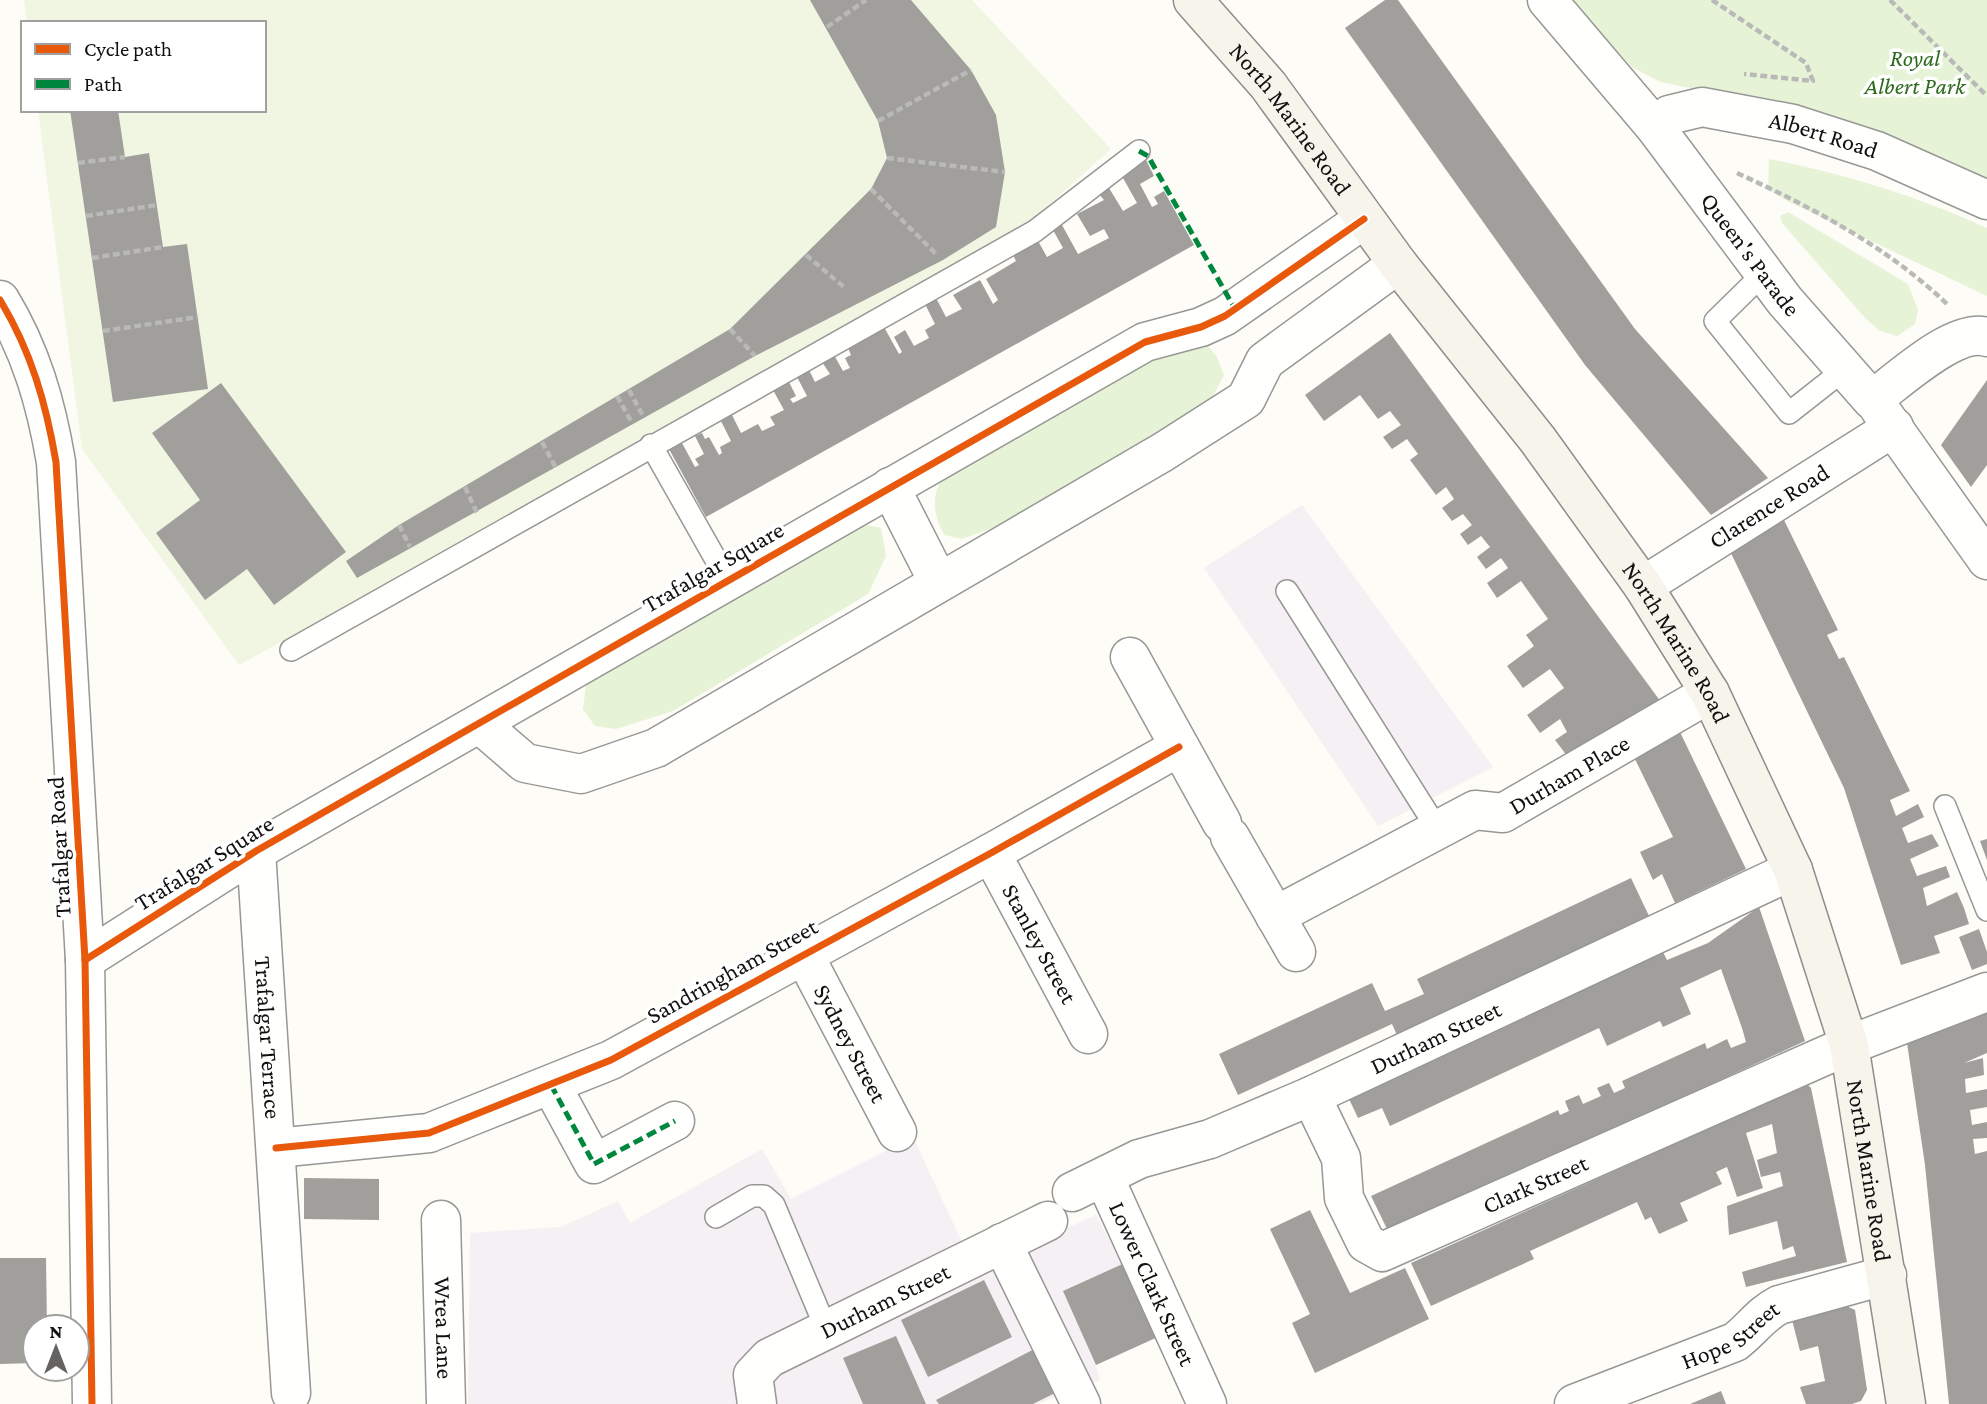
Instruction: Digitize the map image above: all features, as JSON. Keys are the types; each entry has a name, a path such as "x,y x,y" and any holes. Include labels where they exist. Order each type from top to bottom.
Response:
{"main road":[{"name":"North Marine Road","path":"1194,0 1268,85 1398,264 1538,440 1643,586 1710,693 1793,870 1849,1045 1906,1404"}],"street":[{"name":"Queen's Parade","path":"1547,0 1655,127 1764,273 1883,414 1987,560"},
{"name":"Albert Road","path":"1655,127 1669,115 1702,107 1793,124 1877,151 1987,200"},
{"name":"Trafalgar Square","path":"85,960 256,851 481,725 1145,342 1201,327 1224,316 1364,219"},
{"path":"481,725 526,763 582,774 656,748 1163,452 1247,399 1265,361 1398,264"},
{"name":"Trafalgar Road","path":"0,300 21,335 47,405 56,462 85,960 92,1404"},
{"path":"1883,414 1945,345 1983,336"},
{"name":"Clarence Road","path":"1643,586 1883,414"},
{"path":"890,487 939,581"},
{"path":"1130,657 1296,952"},
{"name":"Durham Place","path":"1275,916 1475,810 1503,813 1710,693"},
{"name":"Sandringham Street","path":"276,1148 429,1133 611,1060 803,953 991,853 1179,747"},
{"name":"Trafalgar Terrace","path":"256,851 291,1393"},
{"name":"Stanley Street","path":"991,853 1088,1034"},
{"name":"Durham Street","path":"1088,1185 1139,1159 1210,1139 1311,1096 1793,870"},
{"name":"Sydney Street","path":"803,953 897,1132"},
{"path":"1849,1045 1987,992"},
{"name":"Clark Street","path":"1311,1096 1341,1158 1344,1198 1366,1243 1382,1252 1849,1045"},
{"path":"551,1085 594,1164 676,1121"},
{"name":"Lower Clark Street","path":"1088,1185 1193,1400"},
{"name":"Durham Street","path":"757,1404 753,1375 769,1358 1048,1221"},
{"name":"Wrea Lane","path":"430,1243 446,1404"},
{"path":"1002,1243 1081,1404"},
{"name":"Hope Street","path":"1574,1404 1735,1342 1751,1331 1764,1313 1779,1305 1887,1275"}],"lane":[{"path":"290,650 1035,231 1139,151"},
{"path":"1764,273 1715,321 1789,413 1845,369"},
{"path":"651,445 728,581"},
{"path":"1287,591 1438,830"},
{"path":"1945,806 1987,910"},
{"path":"716,1217 752,1196 765,1196 774,1205 827,1331"}],"path":[{"path":"827,27 866,0"},
{"path":"1712,0 1806,63 1813,80 1739,74"},
{"path":"1890,0 1987,96"},
{"path":"878,121 971,70"},
{"path":"78,163 125,157"},
{"path":"887,159 1005,172"},
{"path":"1681,161 1729,169 1810,207 1914,273 1983,336"},
{"path":"871,189 943,260"},
{"path":"86,216 157,205"},
{"path":"92,258 163,247"},
{"path":"806,256 845,288"},
{"path":"103,331 198,317"},
{"path":"730,329 755,356"},
{"path":"629,390 644,418"},
{"path":"617,396 633,425"},
{"path":"542,442 556,468"},
{"path":"465,487 477,513"},
{"path":"399,525 410,547"}],"shaded area":[{"path":"1302,505 1493,767 1378,826 1204,568"},
{"path":"913,1137 975,1270 1096,1215 1160,1336 1096,1365 1100,1380 1037,1404 468,1404 470,1233 561,1227 618,1201 630,1223 762,1149 791,1199"}],"green space":[{"path":"24,0 972,0 1111,149 1015,235 239,665 82,449 38,112 266,112 266,21 27,21"},
{"name":"Royal Albert Park","path":"1570,0 1987,0 1987,182 1798,109 1660,82 1632,67"},
{"path":"1769,159 1880,187 1987,228 1987,296 1789,202 1768,189"},
{"path":"1788,212 1908,284 1918,310 1915,324 1897,336 1880,331 1865,318 1782,223 1780,216"},
{"path":"1206,343 1217,357 1224,375 1211,400 1000,525 962,539 944,535 935,507 941,479 1151,352"},
{"path":"858,523 881,528 886,556 868,594 673,711 616,729 595,726 583,709 586,685 816,543"}],"building":[{"path":"810,0 911,0 971,70 996,115 1005,172 996,227 943,260 755,356 357,578 346,561 399,525 730,329 871,189 887,158 878,121"},
{"path":"1385,0 1398,0 1635,329 1768,478 1711,515 1585,365 1345,28"},
{"path":"70,112 118,112 125,157 149,153 163,247 187,244 208,389 113,402"},
{"path":"1146,160 1154,176 1140,184 1152,207 1158,204 1154,197 1164,191 1194,245 706,517 669,449 682,443 695,467 699,465 695,459 704,454 695,436 702,433 705,439 709,437 719,455 722,453 720,447 731,441 721,421 732,415 741,433 758,424 762,431 775,425 770,417 784,410 773,390 789,382 796,396 790,399 793,403 807,396 797,377 809,370 815,382 830,374 822,362 834,355 843,371 850,368 845,358 851,355 848,348 884,327 899,354 902,352 894,337 905,330 914,346 929,338 925,330 935,324 925,304 936,298 946,317 962,309 953,295 980,280 993,304 998,300 986,279 1016,261 1013,255 1037,239 1047,257 1063,248 1053,230 1062,225 1078,254 1109,238 1104,229 1090,236 1077,214 1104,200 1099,194 1109,188 1123,211 1137,203 1123,178"},
{"path":"1390,333 1661,702 1568,757 1555,740 1567,732 1560,719 1540,733 1527,715 1564,688 1550,669 1523,688 1507,666 1534,646 1526,635 1548,619 1521,581 1497,598 1487,583 1508,568 1501,558 1486,569 1477,557 1490,547 1481,536 1468,545 1460,534 1472,525 1463,514 1452,521 1442,508 1454,499 1446,487 1436,495 1410,460 1418,454 1407,439 1392,449 1383,437 1401,425 1390,411 1378,419 1360,395 1324,421 1305,395"},
{"path":"1987,380 1987,465 1971,487 1941,445"},
{"path":"221,383 346,552 274,605 247,569 205,600 156,533 200,500 152,433"},
{"path":"1784,520 1838,630 1827,635 1839,659 1844,657 1910,791 1890,800 1896,816 1918,804 1924,817 1902,828 1908,843 1932,834 1939,846 1910,859 1917,876 1946,866 1950,877 1923,888 1927,906 1957,892 1964,908 1969,924 1934,936 1940,953 1901,965 1844,788 1728,547"},
{"path":"1679,730 1746,869 1675,903 1662,874 1653,880 1640,852 1673,837 1632,753"},
{"path":"1987,839 1987,860 1980,841"},
{"path":"1631,878 1649,916 1397,1035 1392,1024 1238,1095 1219,1054 1372,983 1385,1011 1424,994 1417,979"},
{"path":"1759,907 1805,1041 1389,1233 1371,1196 1558,1110 1560,1115 1569,1111 1565,1101 1579,1095 1583,1104 1601,1096 1597,1088 1609,1083 1614,1093 1625,1088 1622,1081 1705,1043 1707,1049 1727,1039 1731,1048 1746,1042 1742,1028 1721,969 1680,988 1691,1014 1663,1027 1660,1021 1607,1046 1599,1028 1390,1126 1382,1108 1358,1118 1349,1099 1663,952 1667,960 1708,943"},
{"path":"1979,929 1987,952 1987,964 1972,970 1959,937"},
{"path":"1987,1012 1987,1053 1964,1063 1983,1058 1984,1075 1965,1079 1966,1093 1987,1089 1987,1107 1970,1110 1972,1125 1987,1122 1987,1138 1973,1139 1975,1154 1987,1151 1987,1404 1949,1404 1925,1165 1907,1043"},
{"path":"1807,1084 1811,1088 1847,1262 1746,1287 1742,1272 1796,1256 1793,1246 1783,1250 1777,1221 1729,1235 1727,1206 1783,1186 1780,1172 1761,1177 1757,1160 1777,1153 1772,1124 1746,1133 1763,1188 1737,1197 1727,1167 1716,1172 1722,1184 1680,1203 1688,1221 1659,1234 1651,1217 1645,1220 1637,1202 1530,1251 1534,1259 1431,1306 1411,1263"},
{"path":"304,1178 379,1179 379,1220 304,1219"},
{"path":"1310,1210 1350,1293 1405,1268 1429,1319 1315,1373 1292,1323 1310,1314 1270,1229"},
{"path":"0,1258 46,1258 47,1313 21,1313 21,1363 0,1364"},
{"path":"1127,1262 1160,1336 1096,1365 1063,1291"},
{"path":"984,1280 1012,1337 928,1377 901,1320"},
{"path":"1840,1303 1855,1310 1867,1390 1861,1401 1852,1404 1806,1404 1800,1387 1825,1381 1818,1346 1800,1351 1792,1320"},
{"path":"896,1336 926,1404 863,1404 843,1358"},
{"path":"1044,1344 1067,1387 1033,1404 939,1404 936,1400"},
{"path":"1721,1391 1726,1404 1690,1404"}],"marked path":[{"path":"1139,151 1148,156 1235,309"},
{"path":"551,1085 594,1164 675,1121"}],"cycle path":[{"path":"85,960 256,851 1145,342 1201,327 1225,316 1364,219"},
{"path":"0,300 36,378 56,462 85,960 92,1404"},
{"path":"276,1148 429,1133 611,1060 991,853 1179,747"}]}
